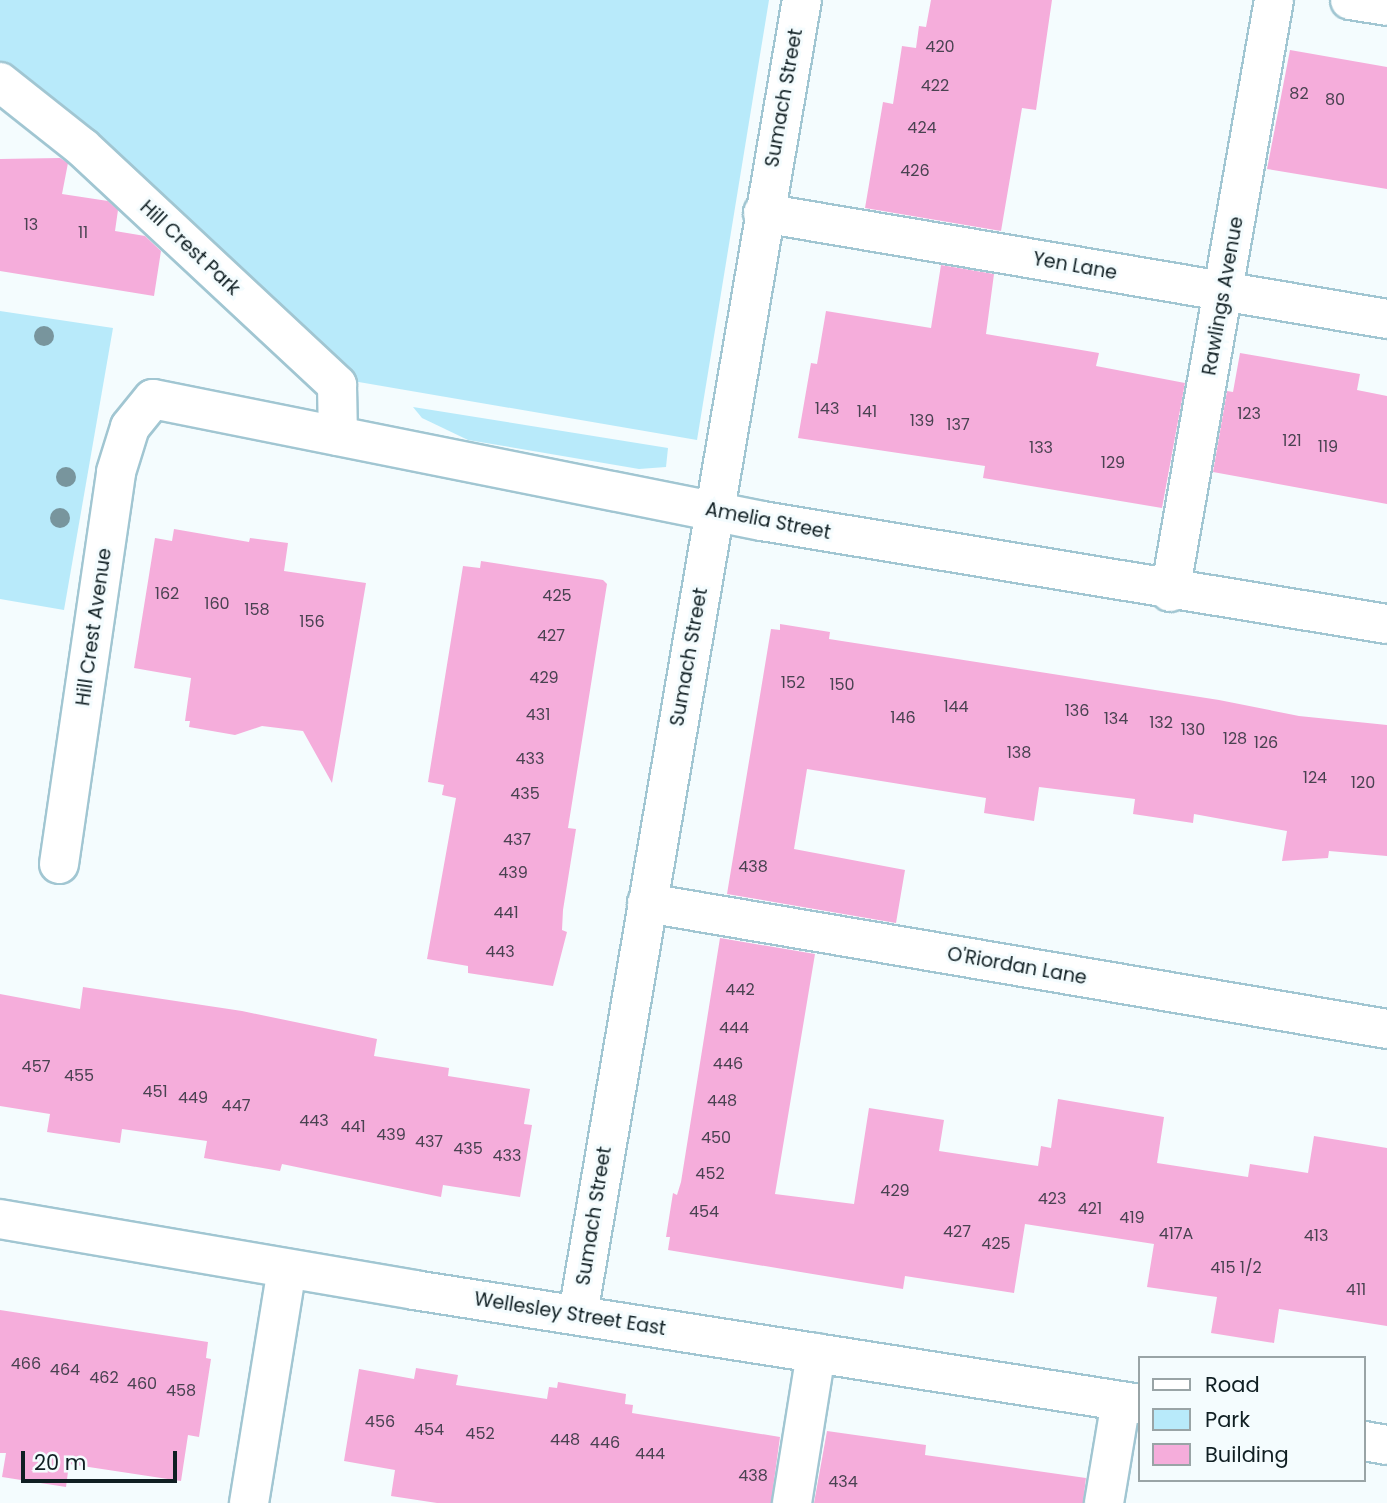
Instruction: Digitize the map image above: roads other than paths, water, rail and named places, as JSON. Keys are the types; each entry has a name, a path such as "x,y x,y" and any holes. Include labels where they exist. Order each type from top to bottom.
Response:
{"street":[{"name":"Sumach Street","path":"578,1314 763,213 802,0"},
{"name":"Rawlings Avenue","path":"1170,592 1225,292 1274,0"},
{"path":"1350,0 1387,6"},
{"name":"Hill Crest Park","path":"0,82 82,147 337,385 338,436"},
{"name":"Yen Lane","path":"763,213 1387,319"},
{"name":"Amelia Street","path":"153,399 715,511 1170,592 1387,624"},
{"name":"Hill Crest Avenue","path":"59,864 116,472 130,426 153,399"},
{"name":"O'Riordan Lane","path":"647,903 1387,1029"},
{"name":"Wellesley Street East","path":"0,1219 288,1269 1131,1402"},
{"path":"249,1503 288,1269"},
{"path":"792,1503 816,1353"},
{"path":"1104,1503 1131,1402"},
{"path":"1366,1441 1387,1445"}]}
